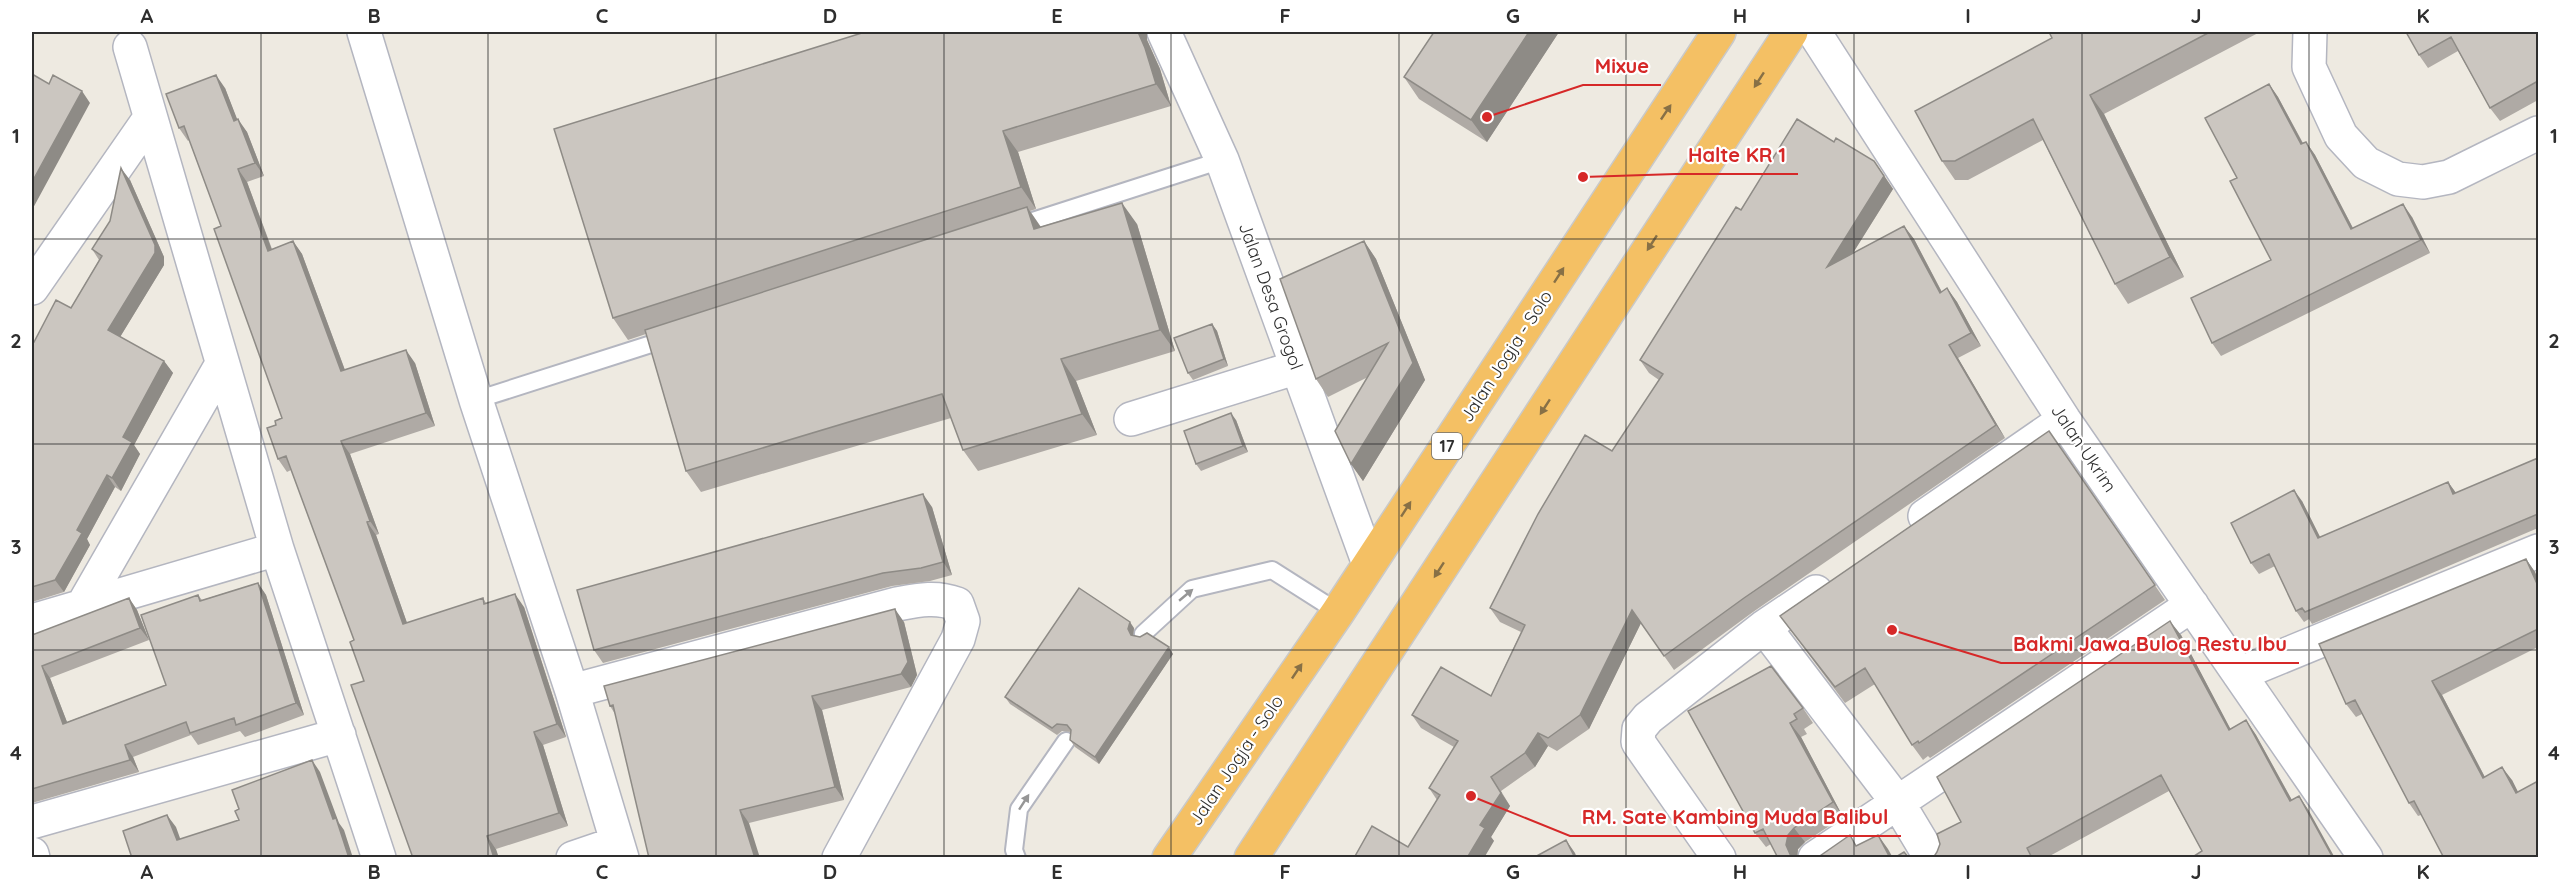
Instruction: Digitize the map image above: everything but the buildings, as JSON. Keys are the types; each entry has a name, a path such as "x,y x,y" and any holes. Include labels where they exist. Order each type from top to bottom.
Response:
{"highway":[{"name":"Jalan Jogja - Solo","path":"1169,858 1338,612 1719,32"},
{"path":"1251,858 1791,32"}],"street":[{"path":"364,32 476,400 572,691 620,850 573,858"},
{"name":"Jalan Desa Grogol","path":"1164,32 1222,160 1369,564"},
{"name":"Jalan Ukrim","path":"1814,32 2064,420 2366,858"},
{"path":"2310,32 2309,67 2341,135 2366,164 2398,179 2423,182 2449,177 2538,133"},
{"path":"130,47 277,549 379,858"},
{"path":"32,288 150,118"},
{"path":"82,607 222,364"},
{"path":"1131,418 1298,367"},
{"path":"1900,534 2064,420"},
{"path":"32,621 277,549"},
{"path":"2239,674 2538,551"},
{"path":"1719,858 1638,742 1639,729 1648,718 1764,627 1842,574"},
{"path":"572,691 897,604 928,598 957,604 963,621 958,639 839,858"},
{"path":"1815,858 2192,605"},
{"path":"1764,627 1898,803 1931,858"},
{"path":"32,822 339,735"}],"lane":[{"path":"996,233 1222,160"},
{"path":"476,400 691,331"},
{"path":"1143,634 1192,589 1272,570 1338,612"},
{"path":"1017,858 1014,850 1018,809 1066,741"}],"place":[{"name":"Mixue","path":"1487,117"},
{"name":"Halte KR 1","path":"1583,177"},
{"name":"Bakmi Jawa Bulog Restu Ibu","path":"1892,630"},
{"name":"RM. Sate Kambing Muda Balibul","path":"1471,796"}]}
